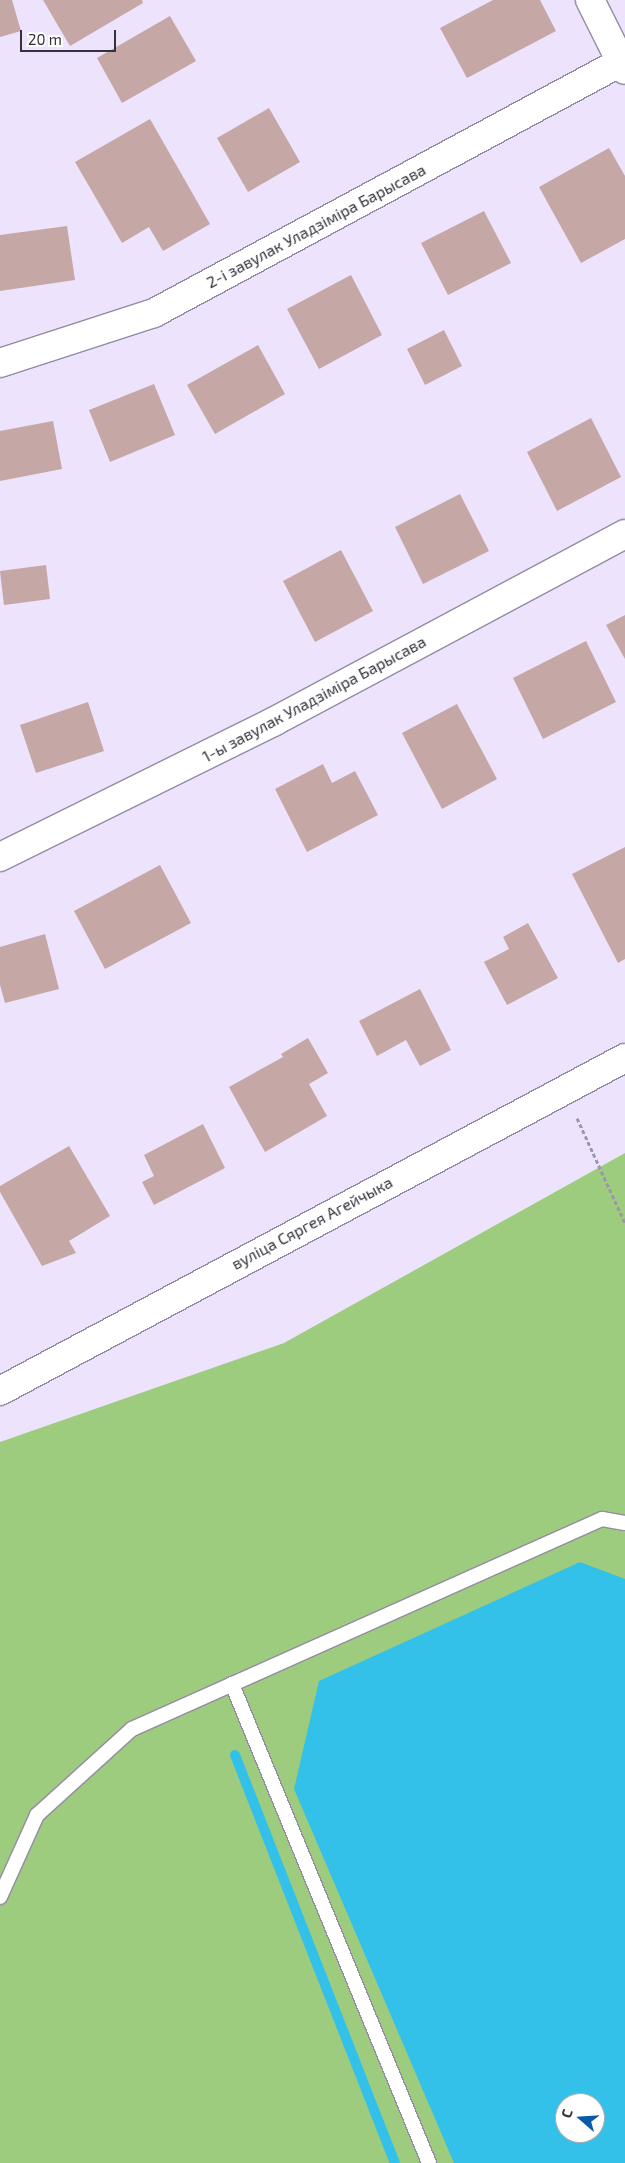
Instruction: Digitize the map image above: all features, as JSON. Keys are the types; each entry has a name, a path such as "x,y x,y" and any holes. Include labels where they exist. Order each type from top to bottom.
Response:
{"street":[{"path":"590,0 623,66"},
{"name":"2-і завулак Уладзіміра Барысава","path":"0,363 154,313 623,66"},
{"name":"1-ы завулак Уладзіміра Барысава","path":"0,857 273,722 625,534"},
{"name":"вуліца Сяргея Агейчыка","path":"0,1391 625,1058"}],"lane":[{"path":"0,1897 37,1815 132,1729 602,1520 625,1523"},
{"path":"232,1684 429,2163"}],"path":[{"path":"565,1090 625,1223"}],"green space":[{"path":"625,1153 625,2163 0,2163 0,1442 284,1343"}],"water":[{"path":"580,1562 625,1579 625,2163 454,2163 294,1789 319,1681"}],"building":[{"path":"0,0 12,0 21,31 0,37"},
{"path":"43,0 142,0 143,3 70,46"},
{"path":"493,0 540,0 556,31 467,78 440,28"},
{"path":"170,16 196,61 122,103 97,58"},
{"path":"269,108 300,162 248,192 217,138"},
{"path":"150,119 210,224 163,251 149,227 122,243 75,162"},
{"path":"609,148 625,176 625,239 581,263 539,187"},
{"path":"484,211 511,263 448,295 421,243"},
{"path":"67,226 75,280 0,291 0,235"},
{"path":"351,275 382,335 319,369 287,309"},
{"path":"444,330 462,366 425,385 407,349"},
{"path":"258,345 285,394 215,434 187,385"},
{"path":"154,384 175,435 110,462 89,410"},
{"path":"591,418 621,477 557,511 527,452"},
{"path":"53,421 62,469 0,481 0,431"},
{"path":"460,494 489,551 423,584 395,527"},
{"path":"341,550 373,611 315,642 283,581"},
{"path":"46,565 50,599 4,605 0,571"},
{"path":"625,615 625,659 606,625"},
{"path":"586,641 616,702 543,739 513,678"},
{"path":"88,702 104,751 36,773 20,725"},
{"path":"457,704 497,779 442,809 402,733"},
{"path":"323,764 332,783 355,771 378,815 307,852 275,789"},
{"path":"625,847 625,959 618,963 572,874"},
{"path":"160,865 191,923 105,969 74,911"},
{"path":"528,923 558,978 507,1005 484,962 509,949 503,937"},
{"path":"45,934 59,989 5,1003 0,985 0,947"},
{"path":"420,989 451,1050 420,1066 406,1040 377,1056 359,1021"},
{"path":"308,1038 328,1073 309,1084 327,1116 265,1152 229,1087 283,1057 281,1054"},
{"path":"203,1124 225,1168 154,1205 142,1182 154,1176 144,1155"},
{"path":"69,1146 110,1216 69,1241 76,1253 42,1266 0,1192 0,1186"}],"waterway":[{"path":"235,1755 395,2163"}]}
